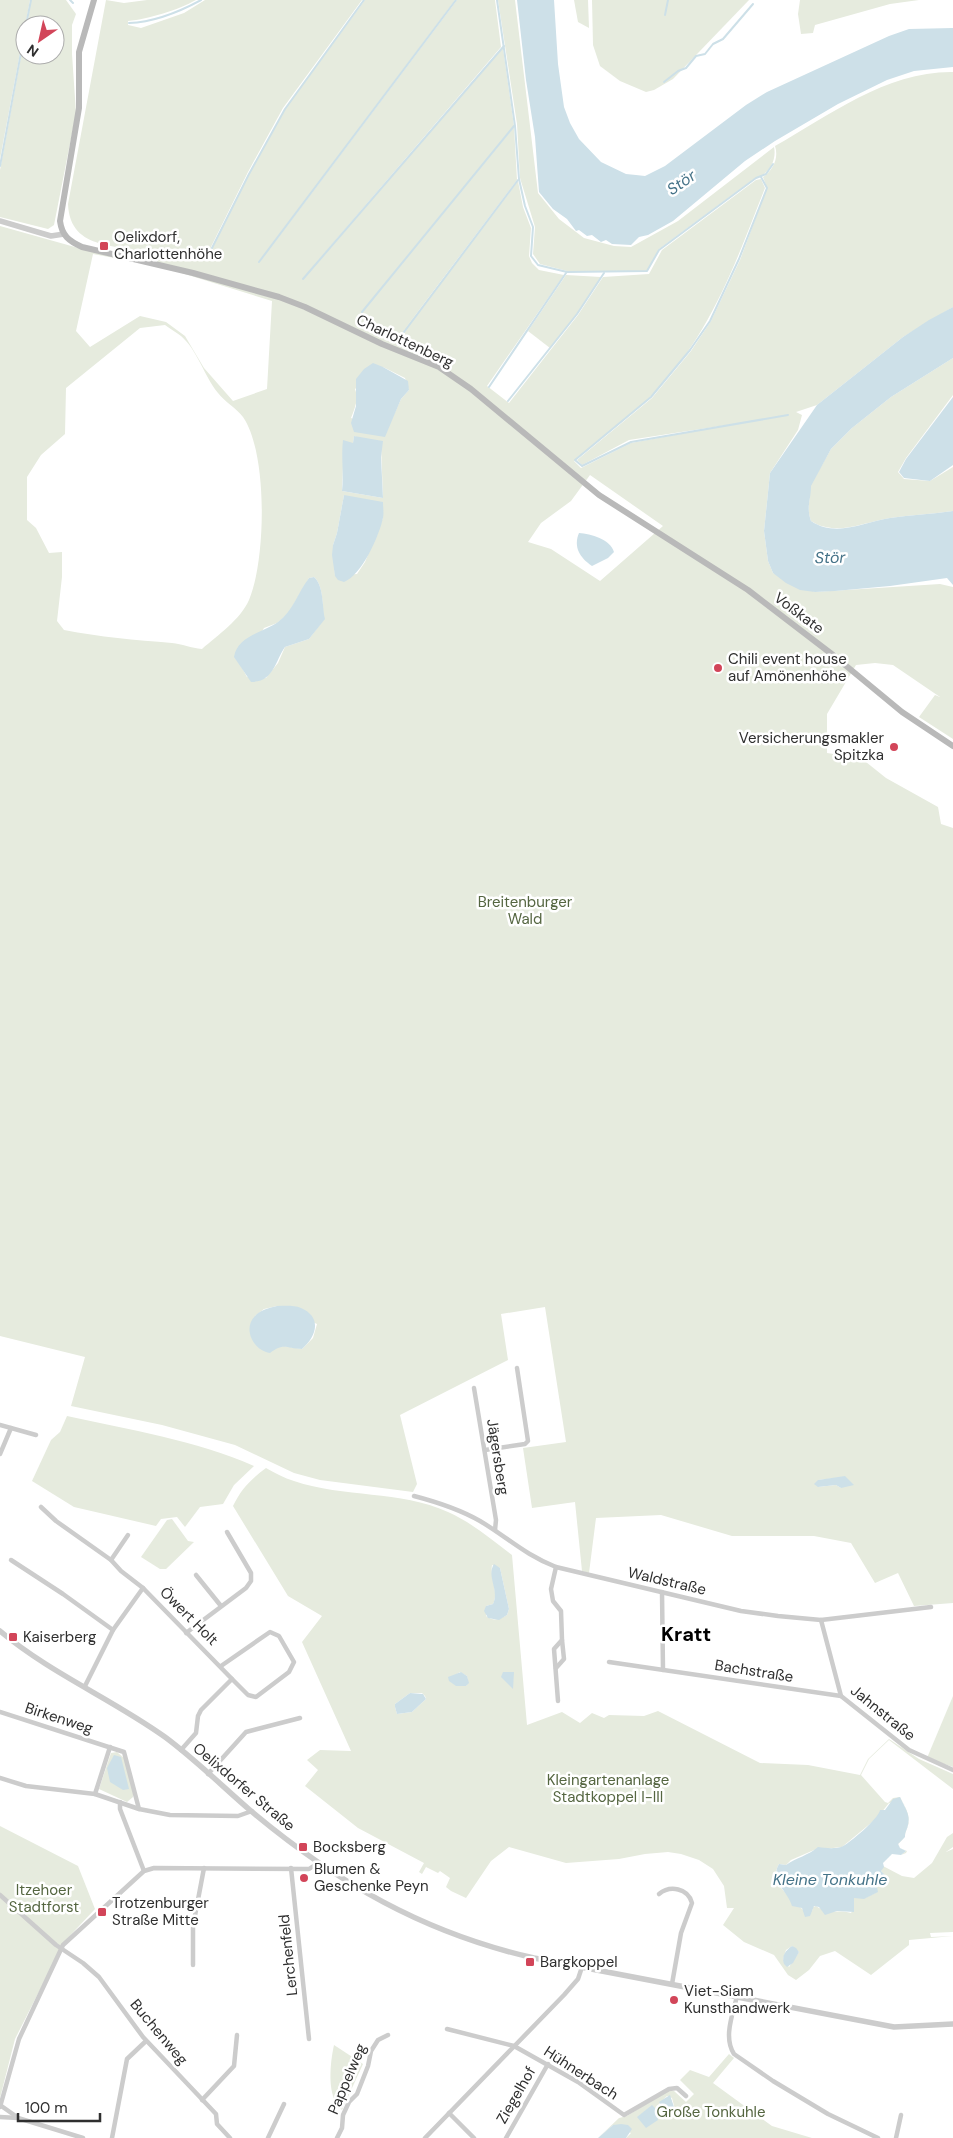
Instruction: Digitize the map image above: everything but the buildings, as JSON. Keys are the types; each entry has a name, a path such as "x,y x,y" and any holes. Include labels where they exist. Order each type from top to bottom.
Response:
{"main road":[{"path":"64,234 60,221 79,108 79,52 94,0"},
{"name":"Charlottenberg","path":"64,234 68,241 82,247 143,260 279,297 305,307 382,344 439,367 472,389 587,486 672,542"},
{"name":"Voßkate","path":"672,542 748,590 839,659 902,712 953,746"}],"street":[{"path":"0,221 51,236 64,234"},
{"path":"485,1450 528,1442 516,1368"},
{"name":"Jägersberg","path":"474,1388 496,1520 495,1530"},
{"path":"0,1425 36,1436"},
{"path":"0,1454 12,1428"},
{"name":"Waldstraße","path":"414,1496 456,1509 495,1530 528,1555 556,1567 755,1613 821,1620 932,1607"},
{"path":"40,1507 56,1521 111,1560 121,1571 143,1588"},
{"path":"186,1633 246,1588 252,1577 227,1532"},
{"path":"111,1560 128,1535"},
{"path":"11,1560 63,1594 112,1630"},
{"path":"556,1567 551,1589 553,1601 561,1611 564,1659 556,1668"},
{"path":"196,1576 222,1606"},
{"name":"Öwert Holt","path":"85,1686 112,1630 143,1588 248,1695 256,1698 289,1672 294,1662 279,1636 270,1632 221,1666"},
{"path":"662,1592 663,1670"},
{"name":"Jahnstraße","path":"821,1620 841,1696 909,1750 953,1770"},
{"name":"Oelixdorfer Straße","path":"0,1631 41,1661 126,1710 181,1750 252,1811 318,1863 384,1903 448,1933 507,1952 894,2027 953,2024"},
{"path":"558,1700 554,1649 562,1640"},
{"name":"Bachstraße","path":"609,1662 841,1696"},
{"path":"181,1750 196,1733 198,1716 201,1710 232,1679"},
{"name":"Birkenweg","path":"0,1712 122,1751 126,1755 139,1809"},
{"path":"208,1774 246,1732 300,1718"},
{"path":"95,1794 110,1747"},
{"path":"0,1778 26,1786 95,1794 139,1809 178,1816 238,1816 252,1811"},
{"path":"120,1802 120,1808 144,1871"},
{"path":"18,2118 0,2106 19,2039 61,1948 67,1940 144,1871 154,1868 310,1869 318,1863"},
{"path":"193,1964 193,1926 204,1868"},
{"name":"Lerchenfeld","path":"292,1868 309,2039"},
{"path":"659,1894 667,1889 681,1890 688,1894 692,1903 681,1933 672,1984"},
{"name":"Buchenweg","path":"0,1896 61,1948 99,1977 146,2041 216,2114 217,2124 230,2138"},
{"path":"425,2138 564,1995 578,1979 582,1967"},
{"path":"737,1996 728,2034 730,2049 734,2054 773,2081 828,2114 878,2138"},
{"name":"Hühnerbach","path":"447,2029 514,2046 578,2082 624,2115 668,2089 677,2088 686,2096"},
{"path":"202,2100 234,2066 236,2035"},
{"name":"Pappelweg","path":"337,2138 342,2128 343,2115 357,2094 368,2066 371,2052 378,2040 388,2035"},
{"path":"112,2138 127,2059 146,2041"},
{"name":"Ziegelhof","path":"506,2138 548,2064"},
{"path":"268,2138 284,2104"},
{"path":"448,2113 474,2138"},
{"path":"896,2138 901,2115"},
{"path":"0,2117 18,2118 83,2138"}],"green space":[{"path":"0,0 30,0 27,15 15,15 15,65 18,65 0,159"},
{"path":"31,0 66,0 76,14 72,25 72,54 76,113 54,225 48,229 0,217 0,170 19,65 65,65 65,15 29,15"},
{"name":"Breitenburger Wald","path":"106,0 124,3 147,0 196,0 163,13 128,21 128,25 141,28 184,13 205,0 362,0 283,108 248,172 209,251 211,251 285,109 365,0 455,0 262,259 457,0 495,0 501,47 304,277 503,48 514,126 363,310 514,127 517,180 401,334 518,181 523,207 531,228 529,256 532,263 539,270 564,275 487,386 509,403 578,315 603,277 649,274 662,250 756,180 761,179 765,188 731,272 705,325 671,374 650,397 574,461 581,468 631,443 740,423 629,440 582,465 577,460 652,398 691,351 711,321 740,260 767,188 763,177 770,171 774,163 776,155 775,146 838,109 882,87 905,79 953,72 953,307 903,337 817,405 796,412 802,415 798,430 770,473 764,531 768,561 773,573 815,592 940,584 953,587 953,739 919,717 935,695 940,697 893,665 875,663 856,665 827,714 827,753 861,758 886,778 938,807 941,824 953,828 953,1603 914,1606 898,1573 875,1583 851,1543 814,1536 732,1536 661,1515 596,1518 589,1573 582,1571 575,1502 532,1508 523,1448 566,1442 545,1307 501,1314 508,1360 400,1415 417,1484 413,1492 320,1480 294,1473 235,1445 162,1425 71,1406 85,1357 0,1336 0,226 82,249 149,257 156,255 113,247 87,239 78,231 71,220 68,204","holes":["93,254 162,267 272,301 267,389 233,401 204,368 185,336 166,322 140,316 90,347 76,331","165,325 187,342 218,393 243,417 251,434 257,455 260,480 262,507 259,560 255,582 245,607 228,627 202,649 64,630 57,621 62,577 62,552 49,553 36,528 27,520 27,477 41,455 65,434 66,388 140,328","383,367 405,378 409,390 401,399 387,430 351,418 357,396 355,389","354,436 381,446 383,498 342,491 343,466 353,444","590,475 663,526 600,581 551,549 528,542 541,523 571,501","344,495 383,518 365,562 357,574 335,576 333,545","314,577 320,586 324,619 309,639 285,647 278,663 266,678 247,677 241,666 264,628 277,623 288,614 309,578","277,1306 317,1324 313,1338 302,1349 278,1347 255,1316 264,1309","845,1477 841,1488 836,1485 818,1487 818,1480"]},
{"path":"498,0 515,0 538,193 559,219 584,238 614,246 631,247 678,221 774,147 775,152 771,166 764,174 755,178 659,249 647,271 567,271 540,264 533,254 535,227 520,178 517,124"},
{"path":"574,0 588,0 589,28 578,22"},
{"path":"592,0 749,0 673,79 654,90 646,92 620,81 600,66 593,45"},
{"path":"800,0 919,0 890,4 815,25 813,33 801,34 798,14"},
{"path":"566,275 601,277 577,314 550,348 528,331"},
{"path":"953,358 953,395 906,458 898,472 904,479 930,481 953,467 953,511 890,518 840,528 821,526 811,521 809,507 810,486 831,449 852,428 891,397"},
{"path":"67,1416 186,1442 254,1466 234,1485 223,1504 200,1507 185,1527 177,1517 161,1519 156,1526 74,1507 32,1481 51,1440 60,1432"},
{"name":"Kleingartenanlage Stadtkoppel I-III","path":"266,1468 294,1481 313,1486 411,1500 430,1505 465,1521 512,1555 527,1725 562,1712 580,1723 592,1713 604,1718 609,1715 644,1716 658,1711 760,1763 808,1765 860,1775 868,1759 889,1739 919,1759 953,1774 953,1789 889,1740 869,1759 861,1775 885,1802 888,1803 893,1798 900,1797 903,1803 901,1801 889,1803 877,1818 842,1847 814,1850 791,1860 786,1865 779,1864 776,1878 788,1896 804,1911 812,1911 813,1907 816,1906 830,1912 851,1913 854,1908 854,1898 865,1898 877,1892 877,1887 882,1886 886,1878 881,1871 883,1863 883,1866 902,1876 914,1878 932,1863 947,1837 953,1833 953,1847 946,1852 953,1849 953,1932 930,1933 931,1937 953,1936 909,1940 909,1945 871,1975 835,1951 820,1956 809,1970 796,1980 788,1975 774,1955 744,1942 723,1925 734,1908 727,1908 724,1886 713,1869 699,1860 681,1854 668,1852 619,1859 566,1863 509,1847 491,1861 466,1898 446,1887 450,1878 440,1871 438,1873 426,1867 422,1874 419,1872 424,1863 358,1828 305,1786 318,1770 307,1760 320,1750 351,1751 302,1642 322,1616 288,1596 233,1506 243,1489","holes":["492,1565 500,1568 509,1609 507,1615 497,1619 486,1616 486,1606 493,1604 495,1599","460,1672 467,1676 468,1683 466,1686 459,1686 457,1674","410,1693 422,1693 426,1699 412,1712 397,1714 395,1704","792,1946 799,1952 789,1967 783,1959 786,1950"]},
{"path":"172,1519 188,1541 194,1542 166,1569 160,1569 141,1557 167,1520"},
{"path":"953,1696 953,1767 927,1758"},
{"path":"117,1752 125,1759 133,1792 133,1797 127,1802 99,1789 111,1753"},
{"name":"Itzehoer Stadtforst","path":"0,1826 78,1866 95,1909 64,1942 15,2039 0,2098"},
{"path":"334,2045 363,2064 342,2110 333,2097 331,2089 331,2061"},
{"name":"Große Tonkuhle","path":"729,2054 734,2058 713,2083 772,2126 812,2138 626,2138 631,2133 613,2125 598,2138 619,2118 627,2116 669,2090 674,2091 686,2102 694,2094 680,2080 690,2070 709,2077","holes":["667,2096 672,2098 676,2113 666,2116 659,2104"]}],"water":[{"name":"Stör","path":"517,0 554,0 558,64 564,107 570,123 579,139 601,162 626,174 645,176 665,166 746,105 767,92 889,36 909,29 953,28 953,67 914,71 887,80 838,104 745,161 673,221 648,235 639,237 631,245 612,244 606,240 601,242 592,235 587,236 579,230 576,231 567,219 553,209 539,192 535,137"},
{"name":"Stör","path":"953,307 953,358 891,397 852,428 831,449 811,486 809,507 811,521 821,526 840,529 890,518 953,511 953,585 947,578 890,586 815,592 800,590 786,583 773,573 768,561 764,531 770,473 817,405 903,337"},
{"path":"373,363 408,381 409,390 401,399 385,437 354,432 351,423 356,406 356,379 364,369"},
{"path":"953,397 953,465 930,481 904,478 899,472 906,459"},
{"path":"354,436 383,441 381,457 383,498 342,491 343,440 353,443"},
{"path":"344,495 383,502 383,518 369,554 357,572 344,582 338,580 335,576 332,555"},
{"path":"579,533 594,536 604,541 612,547 614,552 608,558 592,566 581,556 577,547"},
{"path":"314,577 320,586 325,619 309,639 285,647 269,675 259,681 251,682 234,657 236,650 246,639 272,626 283,618 292,607 309,578"},
{"path":"277,1306 298,1307 312,1316 315,1327 314,1333 302,1349 282,1347 270,1353 259,1348 252,1339 250,1333 251,1321 262,1311"},
{"path":"845,1476 854,1485 841,1488 836,1485 818,1487 814,1484 818,1480"},
{"path":"494,1564 500,1568 509,1609 507,1615 499,1620 488,1618 484,1611 486,1606 493,1604 495,1599 491,1573"},
{"path":"461,1672 467,1676 469,1683 466,1686 456,1686 449,1681 448,1677"},
{"path":"503,1672 514,1672 513,1689 501,1677"},
{"path":"410,1693 423,1694 426,1699 412,1712 397,1714 395,1704"},
{"path":"114,1755 121,1757 129,1789 123,1790 110,1782 107,1768"},
{"name":"Kleine Tonkuhle","path":"900,1797 907,1811 909,1821 905,1837 898,1844 900,1848 906,1851 901,1855 892,1854 883,1863 884,1867 881,1871 885,1875 885,1883 877,1887 878,1892 864,1899 854,1898 854,1912 837,1911 825,1915 819,1907 814,1906 810,1916 805,1917 802,1908 792,1906 776,1876 779,1864 786,1865 818,1847 835,1848 845,1845 869,1824 880,1810 885,1810 893,1799"},
{"path":"792,1946 799,1952 793,1963 787,1967 783,1961 784,1956 786,1951"},
{"path":"670,2095 676,2113 667,2117 659,2102"},
{"path":"652,2105 656,2109 658,2120 646,2128 637,2117"},
{"path":"613,2125 628,2125 632,2129 626,2138 598,2138"}],"waterway":[{"path":"28,15 31,0"},
{"path":"70,0 73,3"},
{"path":"129,23 148,21 166,16 201,0"},
{"path":"211,250 249,174 285,109 364,0"},
{"path":"259,262 456,0"},
{"path":"497,0 515,126 519,179 525,206 533,227 531,256 538,265 567,272 647,271 659,250 756,178 766,174 773,164"},
{"path":"665,15 668,0"},
{"path":"664,82 678,71 686,68 696,56 705,54 713,44 723,39 753,4"},
{"path":"303,279 504,46"},
{"path":"0,166 19,65"},
{"path":"362,312 514,126"},
{"path":"761,177 767,188 739,259 710,321 690,350 651,397 575,460 582,466 631,442 788,415"},
{"path":"401,336 518,180"},
{"path":"489,387 566,273"},
{"path":"508,401 577,314 604,273"}],"place":[{"name":"Oelixdorf, Charlottenhöhe","path":"104,246"},
{"name":"Chili event house auf Amönenhöhe","path":"718,668"},
{"name":"Versicherungsmakler Spitzka","path":"894,747"},
{"name":"Kaiserberg","path":"13,1637"},
{"name":"Bocksberg","path":"303,1847"},
{"name":"Blumen & Geschenke Peyn","path":"304,1878"},
{"name":"Trotzenburger Straße Mitte","path":"102,1912"},
{"name":"Bargkoppel","path":"530,1962"},
{"name":"Viet-Siam Kunsthandwerk","path":"674,2000"}],"district":[{"name":"Kratt","path":"686,1634"}]}
